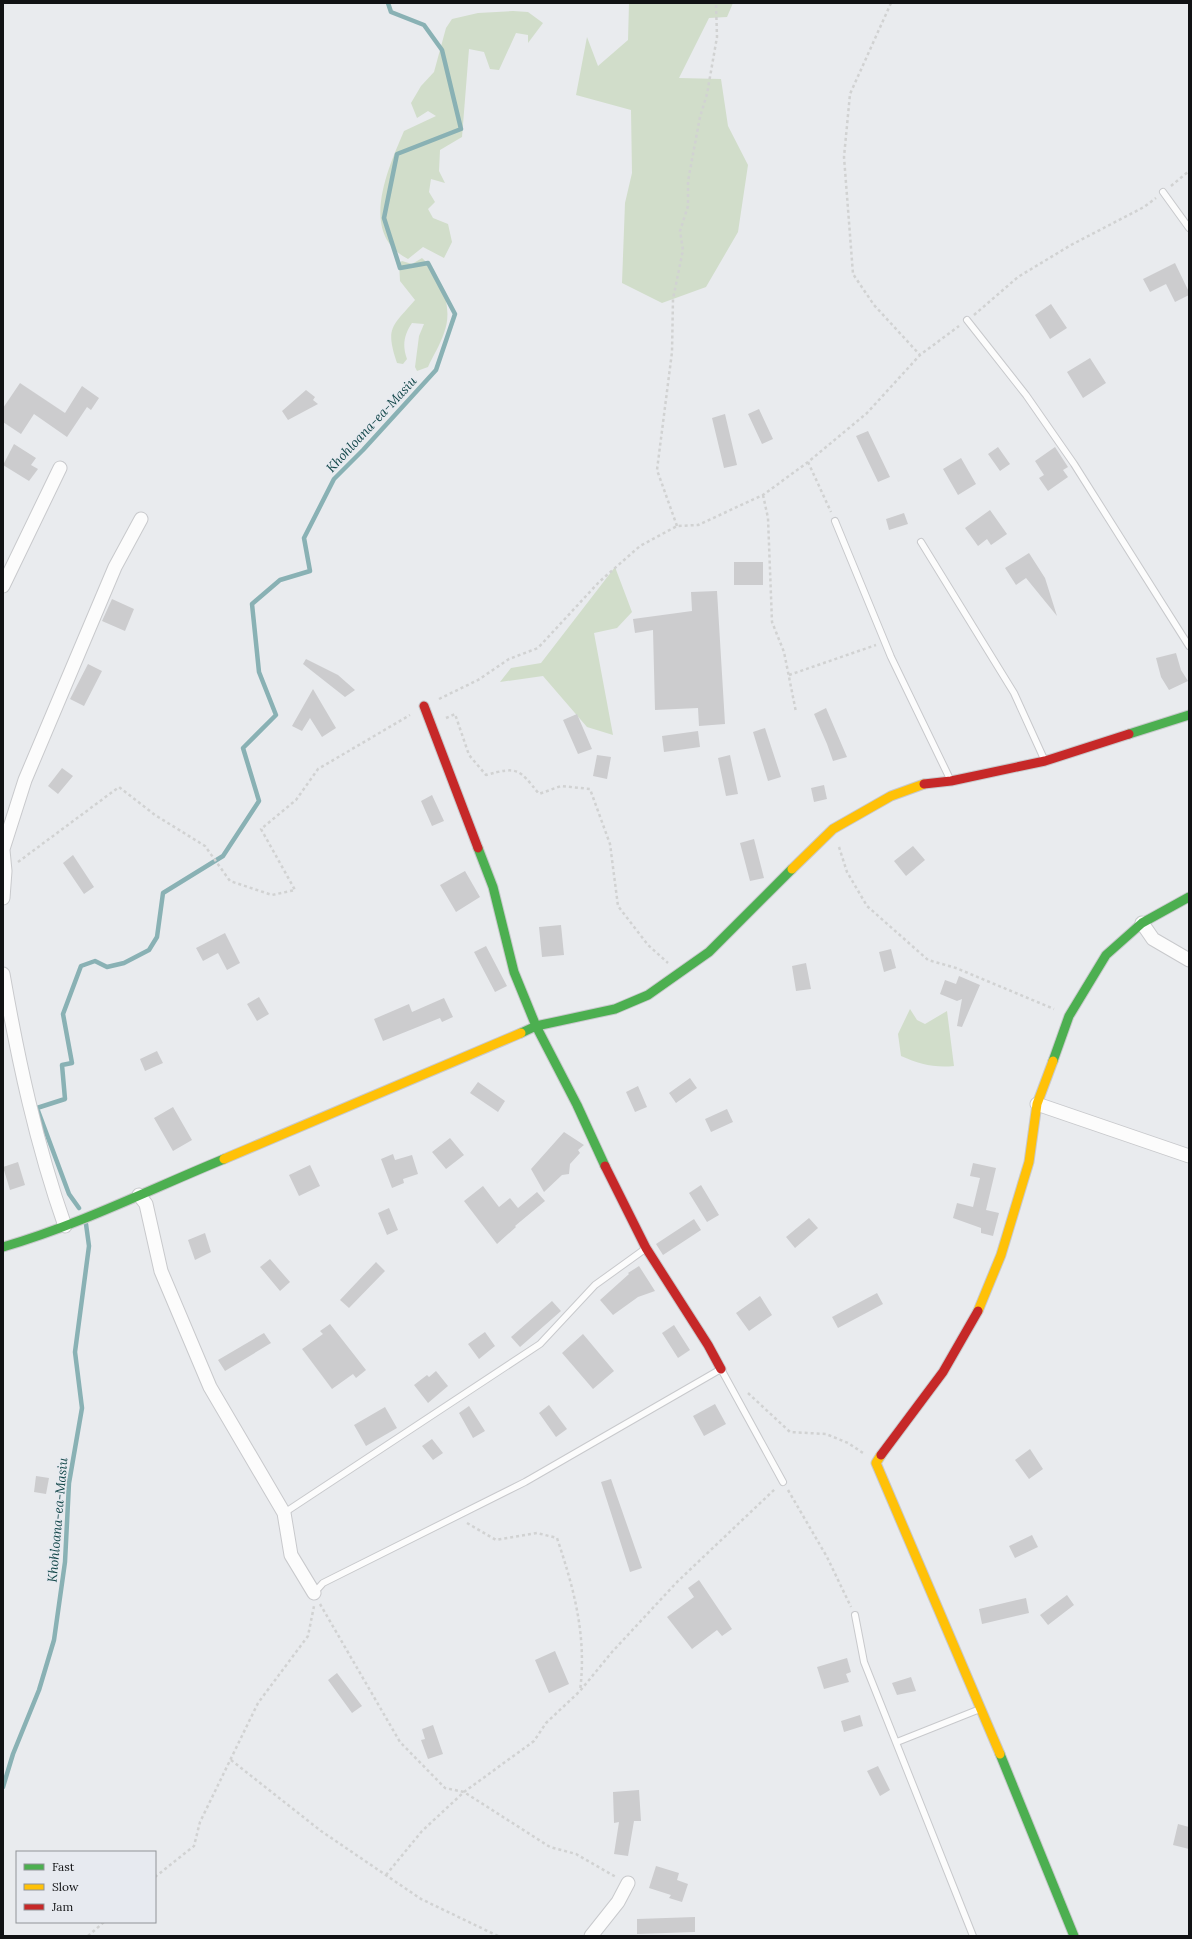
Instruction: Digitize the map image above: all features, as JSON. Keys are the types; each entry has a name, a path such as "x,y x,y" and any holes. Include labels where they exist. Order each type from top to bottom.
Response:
{"street":[{"path":"3,586 60,468"},
{"path":"3,898 5,871 3,849 25,780 115,567 141,519"},
{"path":"424,706 494,887 514,972 536,1026 577,1105 619,1197 646,1248 708,1345 720,1369"},
{"path":"3,1247 31,1239 65,1226 536,1026 615,1009 648,995 709,952 834,829 891,796 919,786 951,782 1045,761 1189,715"},
{"path":"1074,1936 982,1708 876,1463 886,1447 943,1372 976,1316 1001,1255 1029,1162 1037,1104 1069,1016 1106,955 1142,923 1159,912 1189,897"},
{"path":"1142,923 1153,939 1189,960"},
{"path":"3,974 18,1059 50,1183 65,1226"},
{"path":"1037,1104 1189,1156"},
{"path":"139,1195 146,1204 161,1270 210,1387 284,1513 291,1554 314,1593"},
{"path":"591,1936 618,1902 628,1883"}],"lane":[{"path":"1163,192 1182,216 1189,228"},
{"path":"967,320 1026,395 1074,464 1189,646"},
{"path":"835,521 885,642 951,782"},
{"path":"921,542 1014,693 1045,761"},
{"path":"284,1513 540,1344 595,1285 646,1248"},
{"path":"314,1593 323,1582 525,1482 720,1369 783,1482"},
{"path":"855,1615 864,1662 973,1936"},
{"path":"897,1742 982,1708"}],"path":[{"path":"677,526 657,470 672,352 673,299 682,250 680,231 688,206 688,181 700,117 707,94 717,37 716,3"},
{"path":"891,3 850,94 844,157 853,274 874,305 920,355"},
{"path":"5,871 118,787 155,815 205,846 230,881 272,895 294,890 261,829 296,800 318,769 424,706 478,680 509,659 538,648 599,582 640,546 677,526 698,525 763,495 808,462 867,413 920,355 967,320 1018,277 1071,244 1144,208 1189,171"},
{"path":"808,462 835,521"},
{"path":"763,495 768,518 772,622 784,652 796,712"},
{"path":"789,675 885,642"},
{"path":"430,723 455,714 469,755 486,775 506,770 521,772 539,794 562,786 590,788 610,844 618,906 648,945 680,973"},
{"path":"834,829 847,872 867,906 928,960 956,968 1032,998 1069,1016"},
{"path":"729,1385 739,1384 790,1432 826,1434 848,1443 876,1463"},
{"path":"386,1875 422,1831 464,1792 534,1741 546,1723 580,1692 612,1652 677,1582 783,1482 827,1557 855,1615"},
{"path":"456,1516 496,1540 537,1533 557,1538 570,1576 579,1617 580,1649 583,1666 580,1692"},
{"path":"156,1876 194,1846 200,1822 258,1702 308,1636 314,1606 318,1601 400,1742 445,1788 464,1792 550,1847 576,1854 628,1883"},
{"path":"231,1760 321,1831 421,1899 498,1936"},
{"path":"88,1936 103,1923"}],"green space":[{"path":"629,3 733,3 727,17 709,18 679,78 721,79 728,126 748,165 738,232 706,287 662,303 622,283 625,203 632,173 631,110 576,95 587,37 598,66 628,40"},
{"path":"513,11 528,12 543,23 528,43 528,35 516,33 499,70 490,69 484,52 469,49 462,137 440,150 439,171 445,183 431,179 429,192 435,202 428,209 433,218 448,224 452,242 444,258 423,247 408,259 393,248 384,234 381,218 381,200 391,164 404,131 436,116 428,111 417,118 411,103 421,86 434,72 446,28 452,19 478,13"},
{"path":"422,258 435,273 444,292 447,323 444,333 428,367 417,371 415,367 419,336 424,324 412,323 409,327 404,345 407,359 403,364 397,363 393,351 391,334 396,322 415,300 400,281 399,263 402,261 412,264"},
{"path":"615,567 632,612 617,628 594,633 613,735 587,727 543,676 500,682 511,668 541,663"},
{"path":"910,1009 917,1020 925,1024 947,1011 954,1066 927,1065 901,1056 898,1034"}],"building":[{"path":"1175,263 1189,292 1189,295 1175,302 1166,284 1150,292 1143,279"},
{"path":"1051,304 1067,328 1050,339 1035,315"},
{"path":"1090,358 1106,383 1083,398 1067,372"},
{"path":"20,383 65,413 82,386 99,398 91,410 87,407 67,437 34,414 21,434 3,422 3,408"},
{"path":"306,390 315,397 313,400 318,404 288,420 282,411"},
{"path":"759,409 773,439 762,444 748,414"},
{"path":"725,414 737,465 724,468 712,418"},
{"path":"868,431 890,477 878,482 856,436"},
{"path":"14,444 36,458 31,465 38,469 29,481 3,465"},
{"path":"998,447 1010,464 1000,471 988,454"},
{"path":"1055,447 1068,467 1063,470 1068,477 1048,491 1039,478 1044,475 1035,461"},
{"path":"961,458 976,484 958,495 943,469"},
{"path":"990,510 1007,534 991,545 987,539 978,546 965,528"},
{"path":"904,513 908,524 889,530 886,519"},
{"path":"1029,553 1045,578 1057,616 1026,578 1016,585 1005,568"},
{"path":"734,562 763,562 763,585 734,585"},
{"path":"717,591 725,724 699,726 698,708 655,710 653,630 635,633 633,619 692,611 691,592"},
{"path":"112,599 134,609 125,631 102,621"},
{"path":"1176,653 1181,670 1188,681 1169,690 1161,677 1156,658"},
{"path":"306,659 338,675 355,690 345,697 303,664"},
{"path":"88,664 102,671 84,706 70,699"},
{"path":"313,689 336,728 322,737 310,718 302,731 292,726"},
{"path":"826,708 847,757 833,761 814,714"},
{"path":"577,714 592,749 578,754 563,720"},
{"path":"765,728 781,777 768,781 753,732"},
{"path":"698,731 700,747 664,752 662,736"},
{"path":"597,755 611,757 607,779 593,776"},
{"path":"730,755 738,794 726,796 718,758"},
{"path":"62,768 73,776 58,794 48,786"},
{"path":"824,785 827,799 814,802 811,788"},
{"path":"432,795 444,821 432,826 421,801"},
{"path":"754,839 764,878 750,881 740,843"},
{"path":"913,846 925,860 906,876 894,861"},
{"path":"73,855 94,887 84,894 63,863"},
{"path":"465,871 480,897 456,912 440,885"},
{"path":"561,925 564,955 542,957 539,927"},
{"path":"225,933 240,963 227,970 218,953 203,961 196,948"},
{"path":"486,946 507,986 495,992 474,952"},
{"path":"891,949 896,968 884,972 879,952"},
{"path":"806,963 811,989 796,991 792,966"},
{"path":"959,976 980,985 962,1027 957,1026 962,999 957,1001 940,994 945,980 956,984"},
{"path":"259,997 269,1014 257,1021 247,1004"},
{"path":"444,998 453,1017 442,1022 440,1018 383,1041 374,1019 409,1004 412,1012"},
{"path":"157,1051 163,1063 145,1071 140,1059"},
{"path":"690,1078 697,1088 676,1103 669,1093"},
{"path":"478,1082 505,1101 498,1112 470,1093"},
{"path":"638,1086 647,1107 635,1112 626,1092"},
{"path":"173,1107 192,1140 173,1151 154,1118"},
{"path":"727,1109 733,1122 711,1132 705,1119"},
{"path":"564,1132 584,1145 578,1150 580,1153 570,1164 569,1174 562,1175 544,1192 531,1169"},
{"path":"450,1138 464,1155 446,1169 432,1152"},
{"path":"393,1154 395,1160 412,1155 418,1174 403,1179 404,1183 392,1188 381,1159"},
{"path":"18,1162 25,1185 10,1190 3,1167"},
{"path":"973,1163 996,1168 986,1210 999,1213 993,1236 981,1233 981,1228 953,1218 957,1203 973,1207 980,1178 970,1176"},
{"path":"310,1165 320,1186 299,1196 289,1175"},
{"path":"701,1185 719,1215 707,1222 689,1193"},
{"path":"483,1186 499,1207 510,1198 518,1208 537,1192 545,1201 515,1226 516,1227 497,1244 464,1201"},
{"path":"389,1208 398,1230 387,1235 378,1213"},
{"path":"809,1218 818,1228 795,1248 786,1237"},
{"path":"694,1219 701,1230 663,1255 656,1244"},
{"path":"205,1233 211,1252 195,1260 188,1240"},
{"path":"270,1259 290,1282 280,1291 260,1267"},
{"path":"376,1262 385,1271 349,1308 340,1300"},
{"path":"639,1266 655,1291 638,1297 613,1315 600,1300 629,1274 628,1273"},
{"path":"877,1293 883,1304 838,1328 832,1317"},
{"path":"760,1296 772,1315 749,1331 736,1313"},
{"path":"552,1301 561,1311 520,1347 511,1337"},
{"path":"330,1324 366,1370 356,1378 353,1374 332,1389 302,1349 323,1334 320,1331"},
{"path":"674,1325 690,1350 678,1358 662,1333"},
{"path":"485,1332 495,1346 479,1359 468,1344"},
{"path":"264,1333 271,1343 225,1371 218,1360"},
{"path":"583,1334 614,1371 593,1389 562,1353"},
{"path":"436,1371 448,1386 428,1403 414,1385 427,1375 429,1377"},
{"path":"715,1404 726,1424 704,1436 693,1416"},
{"path":"549,1405 567,1429 556,1437 539,1413"},
{"path":"469,1406 485,1431 473,1438 459,1413"},
{"path":"385,1407 397,1428 366,1446 354,1425"},
{"path":"432,1439 443,1453 433,1460 422,1446"},
{"path":"1030,1449 1043,1469 1029,1479 1015,1460"},
{"path":"36,1476 49,1478 46,1494 34,1492"},
{"path":"611,1479 642,1568 630,1572 601,1482"},
{"path":"1032,1535 1038,1547 1015,1558 1009,1546"},
{"path":"699,1580 732,1629 722,1636 717,1630 692,1649 667,1617 694,1597 688,1588"},
{"path":"1067,1595 1074,1605 1048,1625 1040,1615"},
{"path":"1026,1598 1029,1613 982,1624 979,1609"},
{"path":"555,1651 569,1684 549,1693 535,1660"},
{"path":"847,1658 851,1672 846,1674 849,1682 824,1689 817,1667"},
{"path":"337,1673 362,1706 352,1713 328,1680"},
{"path":"911,1677 916,1691 897,1695 892,1683"},
{"path":"860,1715 863,1726 844,1732 841,1721"},
{"path":"433,1725 443,1754 428,1759 421,1740 425,1739 422,1729"},
{"path":"878,1766 890,1790 880,1796 867,1771"},
{"path":"639,1790 641,1821 634,1821 628,1856 614,1854 619,1822 614,1823 613,1792"},
{"path":"1178,1824 1189,1827 1189,1849 1173,1845"},
{"path":"656,1866 679,1873 677,1880 688,1884 682,1902 669,1898 671,1895 649,1888"},
{"path":"695,1917 695,1932 637,1934 637,1919"}],"waterway":[{"name":"Khohloana-ea-Masiu","path":"79,1208 69,1194 37,1108 65,1099 62,1065 72,1063 63,1014 81,966 95,961 107,967 124,963 149,950 157,937 163,893 223,856 259,801 243,748 276,715 259,672 252,604 280,580 310,571 304,538 334,479 363,450 436,370 455,314 428,263 400,268 384,218 397,154 461,129 442,50 424,25 391,12 388,3"},
{"name":"Khohloana-ea-Masiu","path":"3,1787 13,1754 39,1690 54,1640 65,1562 69,1483 82,1408 75,1352 89,1246 86,1224"}],"traffic: fast":[{"path":"1129,734 1189,715"},
{"path":"478,848 493,887 514,972 536,1026 577,1105 605,1166"},
{"path":"521,1033 536,1026 615,1009 648,995 709,952 792,869"},
{"path":"1053,1061 1069,1016 1106,955 1142,923 1189,897"},
{"path":"3,1247 59,1228 115,1206 224,1159"},
{"path":"1000,1754 1074,1936"}],"traffic: slow":[{"path":"792,869 833,829 891,796 924,784"},
{"path":"224,1159 521,1033"},
{"path":"978,1311 1001,1255 1029,1162 1037,1104 1053,1061"},
{"path":"881,1455 876,1463 1000,1754"}],"traffic: jam":[{"path":"424,706 478,848"},
{"path":"924,784 951,781 1045,761 1129,734"},
{"path":"605,1166 646,1248 708,1345 721,1369"},
{"path":"881,1455 943,1372 978,1311"}]}
